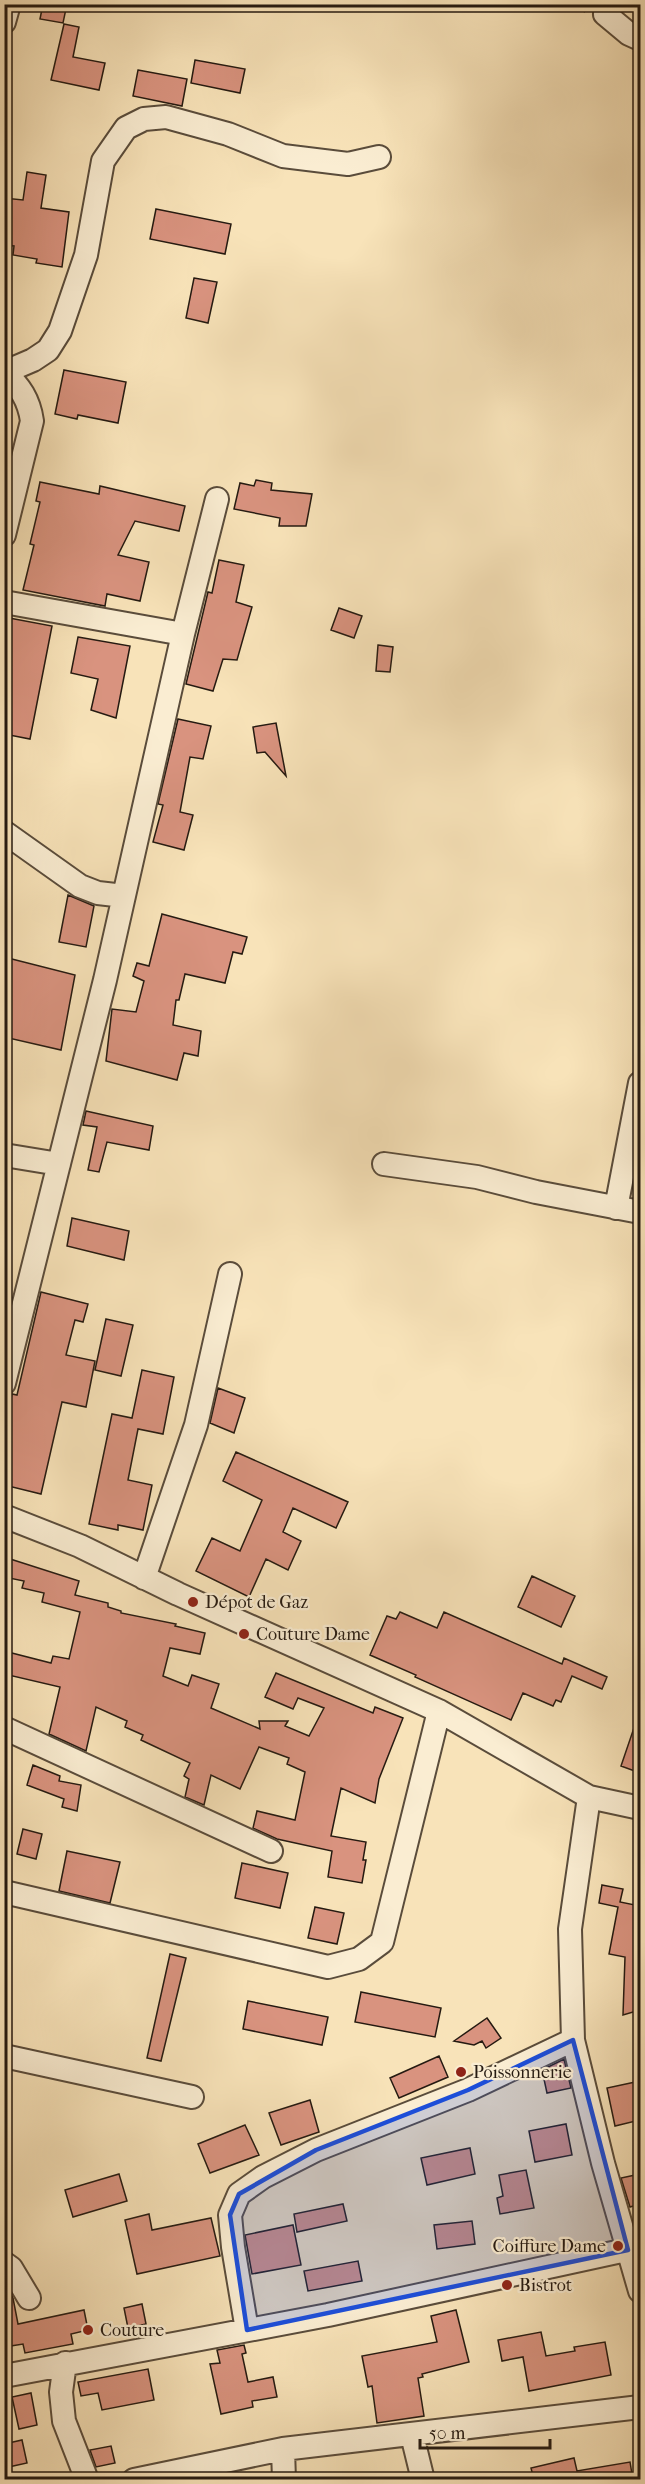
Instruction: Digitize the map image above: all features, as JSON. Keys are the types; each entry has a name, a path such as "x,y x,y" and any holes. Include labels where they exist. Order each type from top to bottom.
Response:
{"street":[{"path":"4,22 9,4"},
{"path":"606,9 629,34 640,39"},
{"path":"4,535 32,421 30,405 20,387 5,372 33,360 48,350 60,331 86,255 103,160 126,128 144,119 166,117 228,134 283,156 348,164 379,157"},
{"path":"4,1383 124,896 183,634 218,499"},
{"path":"4,602 183,634"},
{"path":"4,832 80,886 98,893 124,896"},
{"path":"616,1208 640,1083"},
{"path":"4,1155 58,1164"},
{"path":"384,1164 430,1169 640,1212"},
{"path":"144,1578 196,1425 230,1274"},
{"path":"4,1515 80,1546 144,1578 439,1711 589,1797 640,1808"},
{"path":"4,1892 328,1967 359,1959 382,1942 439,1711"},
{"path":"4,1728 271,1851"},
{"path":"589,1797 570,1929 573,2040 603,2163 634,2248 640,2291"},
{"path":"247,2330 232,2247 230,2215 238,2194 263,2177 316,2150 468,2090 573,2040"},
{"path":"4,2056 192,2097"},
{"path":"4,2376 328,2315 634,2248"},
{"path":"4,2263 10,2268 29,2298"},
{"path":"65,2363 61,2392 64,2421 87,2480"},
{"path":"134,2480 283,2449 640,2407"},
{"path":"412,2435 423,2480"},
{"path":"283,2449 284,2480"}],"path":[{"path":"547,4 606,9"}],"highlighted area":[{"path":"573,2040 628,2250 247,2330 230,2215 239,2194 316,2150 468,2090"}],"building":[{"path":"43,4 67,4 63,23 40,19"},
{"path":"64,24 79,27 73,57 105,63 99,90 51,80"},
{"path":"195,60 245,69 240,93 191,83"},
{"path":"138,70 187,79 182,106 133,96"},
{"path":"27,172 46,175 41,208 69,212 62,267 36,263 37,259 13,255 14,246 4,245 4,198 23,200"},
{"path":"156,209 231,224 225,254 150,239"},
{"path":"194,278 217,282 208,323 186,318"},
{"path":"64,370 126,382 118,423 78,415 77,419 55,414"},
{"path":"256,480 272,483 271,490 312,494 306,526 279,526 280,518 234,509 240,483 254,486"},
{"path":"40,482 99,494 100,486 185,506 179,531 135,521 118,555 149,562 140,601 107,594 105,606 23,590 34,545 30,544 40,502 36,501"},
{"path":"219,560 244,565 236,602 252,607 237,660 223,659 213,691 186,684 208,592 212,593"},
{"path":"339,608 362,616 354,638 331,630"},
{"path":"4,617 52,626 30,739 4,734"},
{"path":"78,637 130,646 116,718 91,710 98,679 71,673"},
{"path":"378,645 393,647 390,672 376,671"},
{"path":"178,719 211,726 203,759 190,757 180,812 193,815 184,850 153,842 163,805 158,804"},
{"path":"276,723 286,776 265,752 257,753 253,727"},
{"path":"68,895 94,906 86,947 59,942"},
{"path":"162,914 247,937 242,954 233,952 225,983 185,974 179,1000 176,1000 173,1025 201,1031 198,1056 184,1053 177,1080 106,1061 112,1009 136,1012 144,981 133,976 137,963 149,966"},
{"path":"4,957 75,975 61,1050 4,1037"},
{"path":"86,1111 153,1126 149,1150 107,1142 99,1172 88,1170 97,1127 83,1125"},
{"path":"72,1218 129,1231 124,1260 67,1246"},
{"path":"41,1292 88,1304 83,1322 75,1320 66,1355 95,1361 86,1407 62,1402 41,1494 4,1485 4,1426 12,1394 17,1395"},
{"path":"106,1319 133,1325 121,1376 95,1370"},
{"path":"142,1370 174,1377 163,1434 138,1429 128,1480 152,1485 143,1530 118,1525 118,1530 89,1524 112,1414 132,1418"},
{"path":"218,1388 245,1398 234,1433 210,1423"},
{"path":"236,1452 348,1502 336,1528 293,1508 283,1532 301,1541 288,1570 266,1559 249,1597 196,1571 212,1538 240,1551 262,1500 223,1481"},
{"path":"4,1557 79,1581 75,1595 108,1603 108,1607 121,1611 121,1613 176,1624 175,1626 205,1633 200,1654 170,1648 163,1676 188,1686 192,1675 219,1684 211,1708 260,1729 259,1721 288,1721 285,1726 309,1736 324,1708 298,1698 293,1709 265,1697 276,1673 373,1713 375,1707 403,1718 379,1779 375,1803 341,1788 331,1836 366,1842 362,1883 328,1877 332,1851 277,1839 253,1828 257,1811 295,1820 305,1772 287,1764 289,1758 259,1747 240,1789 211,1775 204,1805 185,1797 189,1779 184,1776 190,1763 141,1740 143,1735 125,1727 127,1721 96,1707 86,1751 49,1734 60,1687 4,1674 4,1651 51,1663 53,1656 69,1659 80,1612 42,1602 44,1593 22,1588 24,1581 4,1577"},
{"path":"532,1576 575,1596 561,1627 518,1607"},
{"path":"400,1612 437,1628 444,1612 562,1664 564,1658 607,1677 602,1689 572,1676 561,1702 556,1700 553,1706 523,1693 511,1720 370,1655 387,1616 396,1619"},
{"path":"638,1716 640,1716 640,1773 621,1766"},
{"path":"33,1765 60,1776 59,1781 81,1785 77,1811 62,1807 64,1799 27,1785"},
{"path":"23,1829 42,1834 36,1859 17,1854"},
{"path":"67,1851 120,1862 110,1903 59,1891"},
{"path":"242,1863 288,1873 280,1908 235,1898"},
{"path":"602,1885 623,1889 620,1902 640,1906 640,2010 623,2015 625,1957 609,1954 618,1907 599,1903"},
{"path":"315,1907 344,1913 337,1944 308,1938"},
{"path":"170,1954 186,1958 161,2061 147,2058"},
{"path":"361,1992 441,2008 435,2037 355,2022"},
{"path":"248,2001 328,2017 322,2045 243,2029"},
{"path":"487,2018 501,2038 486,2048 482,2041 474,2045 454,2041"},
{"path":"439,2056 448,2077 399,2098 390,2078"},
{"path":"564,2059 571,2088 547,2093 542,2070"},
{"path":"640,2081 640,2120 615,2126 607,2088"},
{"path":"310,2100 319,2132 281,2145 269,2113"},
{"path":"566,2124 572,2155 535,2162 529,2131"},
{"path":"245,2125 259,2155 210,2173 198,2144"},
{"path":"470,2148 475,2174 427,2185 421,2158"},
{"path":"526,2170 534,2208 500,2214 497,2198 503,2196 499,2175"},
{"path":"119,2174 127,2201 73,2217 65,2190"},
{"path":"640,2174 640,2204 630,2207 621,2178"},
{"path":"343,2204 347,2221 297,2232 294,2214"},
{"path":"149,2214 152,2230 211,2218 220,2256 137,2274 125,2220"},
{"path":"472,2221 475,2244 437,2249 434,2225"},
{"path":"293,2225 301,2265 252,2274 245,2235"},
{"path":"358,2261 362,2281 308,2291 304,2271"},
{"path":"4,2288 7,2288 13,2298 18,2324 84,2310 88,2330 71,2334 73,2344 25,2353 23,2344 4,2347"},
{"path":"142,2304 146,2324 128,2328 124,2308"},
{"path":"456,2310 469,2362 422,2374 423,2377 418,2378 424,2416 377,2423 372,2386 368,2387 362,2356 437,2342 431,2316"},
{"path":"541,2332 546,2356 575,2351 574,2347 605,2342 611,2375 529,2391 523,2357 502,2361 498,2340"},
{"path":"244,2345 246,2353 242,2354 248,2382 273,2377 277,2397 252,2401 253,2407 221,2414 210,2364 220,2363 217,2350"},
{"path":"148,2369 154,2400 102,2410 98,2393 81,2396 78,2382"},
{"path":"31,2393 37,2425 19,2429 12,2397"},
{"path":"22,2440 27,2463 4,2468 4,2444"},
{"path":"111,2446 115,2463 96,2467 90,2450"},
{"path":"574,2458 577,2471 630,2462 633,2480 534,2480 531,2468"}],"place":[{"name":"Dépot de Gaz","path":"193,1602"},
{"name":"Couture Dame","path":"244,1634"},
{"name":"Poissonnerie","path":"461,2072"},
{"name":"Coiffure Dame","path":"618,2246"},
{"name":"Bistrot","path":"507,2285"},
{"name":"Couture","path":"88,2330"}]}
